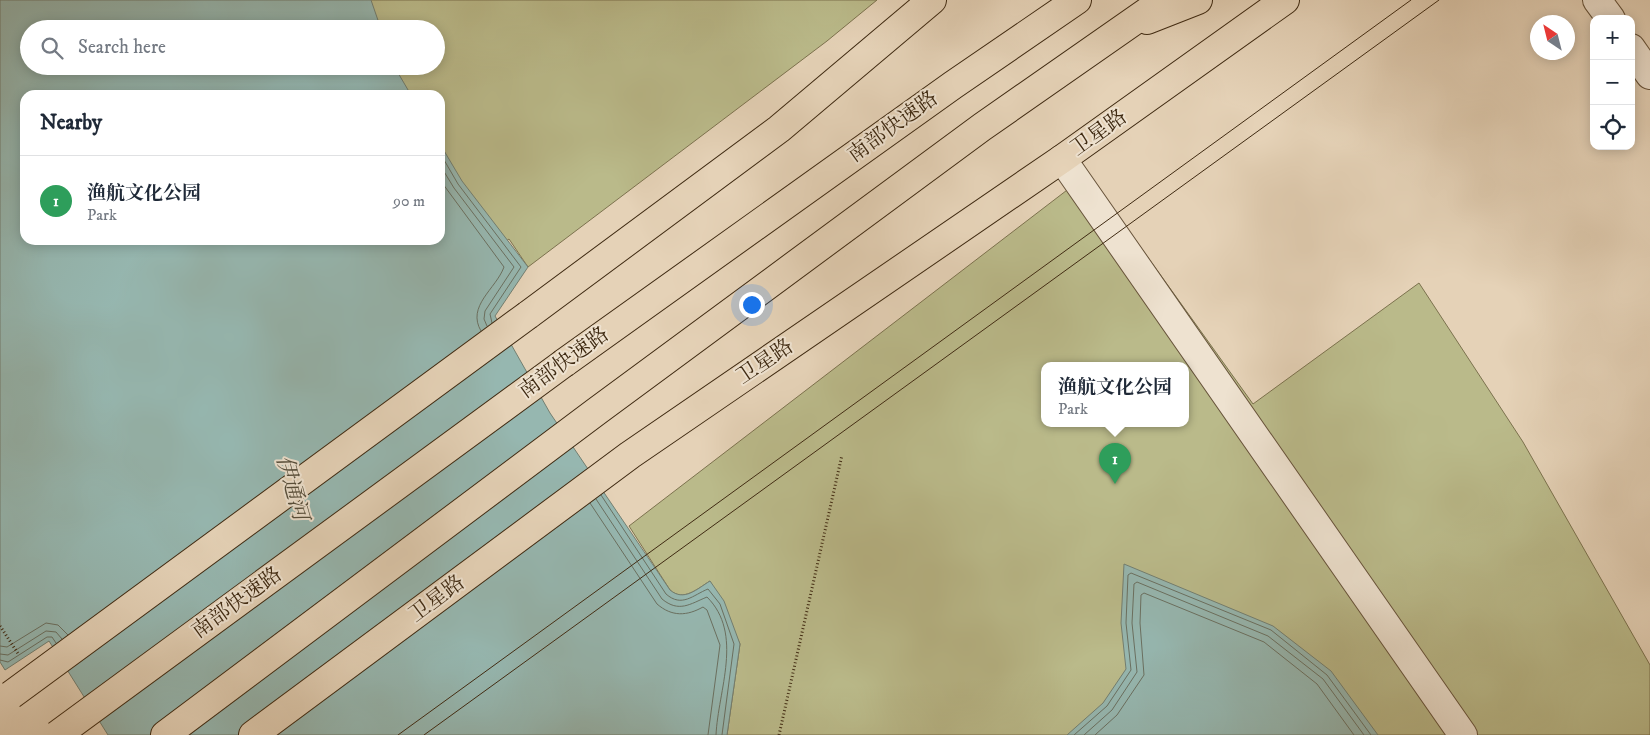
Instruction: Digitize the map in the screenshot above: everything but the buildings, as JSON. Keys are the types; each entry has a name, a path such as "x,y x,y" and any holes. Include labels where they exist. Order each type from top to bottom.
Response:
{"main road":[{"path":"6,699 779,129 932,0"},
{"name":"南部快速路","path":"57,735 564,363 953,84 1077,0"},
{"path":"165,735 982,127 1164,0"},
{"path":"1122,30 1198,0"},
{"name":"卫星路","path":"253,735 630,456 1062,159 1285,0"}],"street":[{"path":"1598,0 1608,15"},
{"path":"1635,54 1650,75"},
{"path":"1062,159 1463,735"}],"path":[{"path":"779,735 842,455"}],"green space":[{"path":"0,0 877,0 827,41 528,267 509,239 0,616"},
{"path":"1088,174 1253,404 1419,283 1523,442 1650,665 1650,735 727,735 740,644 710,581 685,595 680,595 670,590 629,526"}],"water":[{"name":"伊通河","path":"0,0 371,0 378,20 20,20 20,75 399,75 408,90 20,90 20,245 445,245 445,152 462,181 528,267 495,316 550,413 670,590 680,595 685,595 710,581 724,601 740,644 727,735 108,735 49,641 5,670 0,662"},
{"path":"1124,564 1273,626 1331,671 1378,735 1067,735 1103,703 1126,669 1121,623"}],"tram line":[{"path":"398,735 1411,0"},
{"path":"424,735 1439,0"}],"place":[{"name":"渔航文化公园","path":"1115,484"}]}
